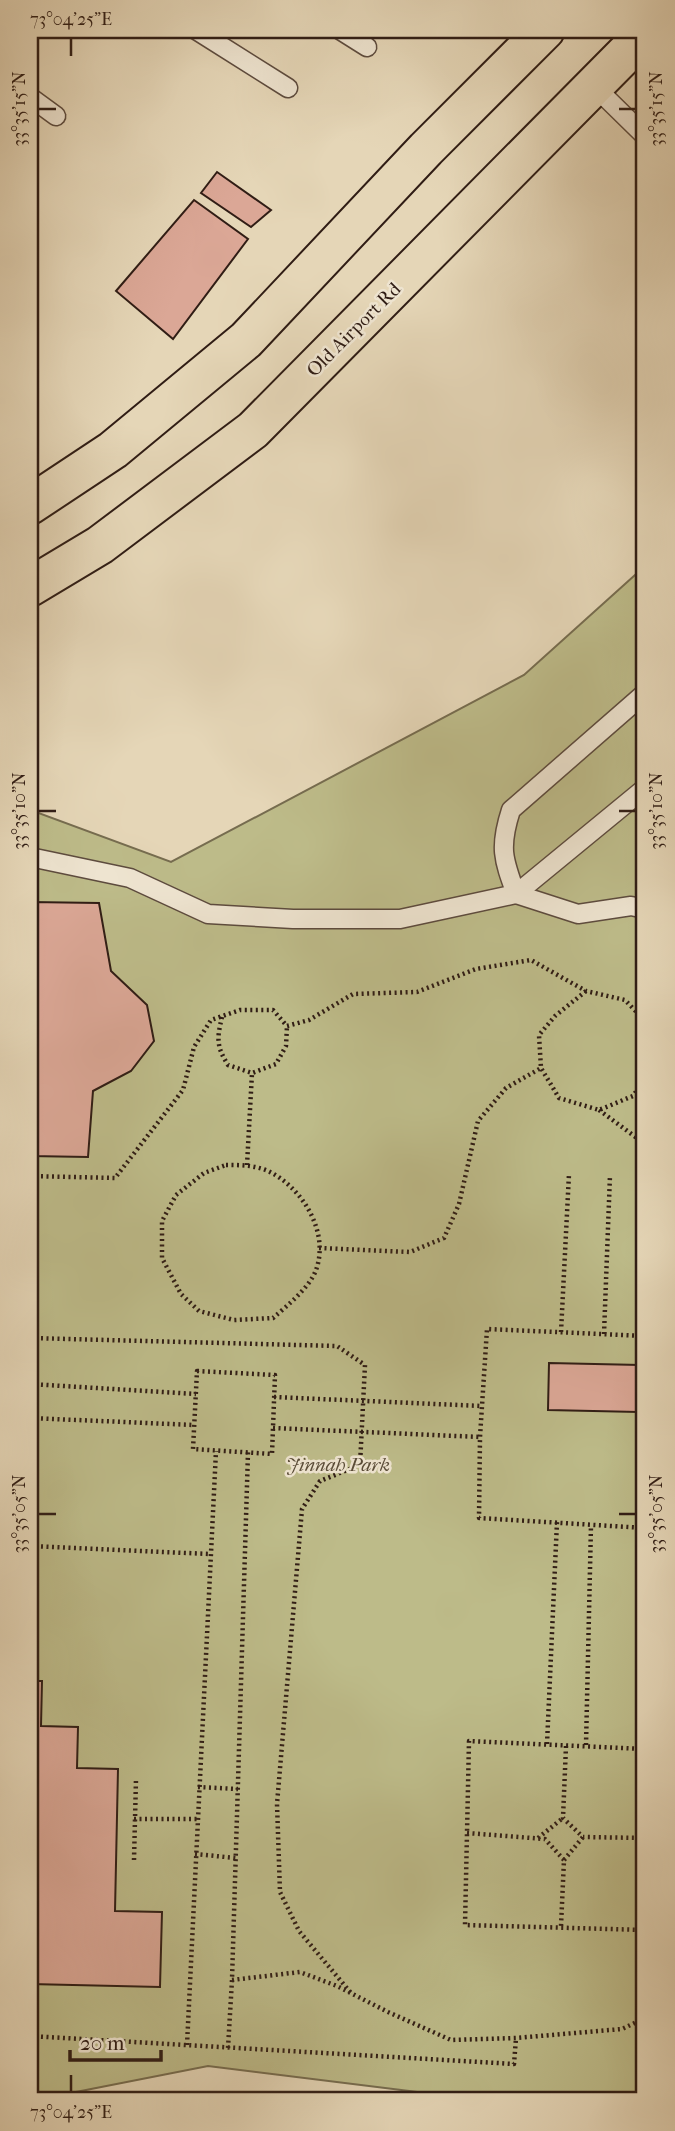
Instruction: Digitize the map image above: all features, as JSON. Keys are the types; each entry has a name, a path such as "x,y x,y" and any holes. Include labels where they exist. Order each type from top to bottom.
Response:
{"main road":[{"path":"30,505 113,450 246,340 426,149 545,30"},
{"name":"Old Airport Rd","path":"30,587 100,545 253,429 645,34"}],"lane":[{"path":"196,30 288,89"},
{"path":"340,30 367,47"},
{"path":"594,86 645,136"},
{"path":"30,97 56,116"},
{"path":"516,894 503,859 504,832 510,810 645,693"},
{"path":"30,857 130,878 208,914 293,919 400,919 516,894 645,788"},
{"path":"516,894 578,914 638,907 645,893"}],"path":[{"path":"286,1026 309,1020 353,994 417,992 476,969 531,960 586,991 625,1000 645,1021"},
{"path":"586,991 555,1016 539,1035 541,1068 559,1098 599,1110 645,1144"},
{"path":"30,1176 116,1178 183,1090 194,1047 211,1020 240,1010 272,1010 286,1026 286,1046 276,1064 252,1073 228,1065 218,1049 218,1031 223,1016"},
{"path":"319,1248 410,1252 444,1238 459,1204 478,1121 506,1088 541,1068"},
{"path":"247,1165 252,1073"},
{"path":"599,1110 633,1096 645,1078"},
{"path":"226,1165 247,1165 269,1171 305,1201 317,1228 319,1248 316,1270 298,1296 273,1318 234,1320 199,1311 181,1294 162,1258 162,1221 176,1195 204,1173 226,1165"},
{"path":"561,1332 569,1174"},
{"path":"604,1334 610,1175"},
{"path":"645,1336 487,1329 479,1518 645,1528"},
{"path":"30,1338 337,1346 365,1365 360,1465 320,1481 302,1509 277,1804 280,1892 299,1931 351,1993"},
{"path":"197,1371 275,1375 272,1454 193,1449 196,1394 197,1371"},
{"path":"30,1384 196,1394"},
{"path":"274,1397 482,1406"},
{"path":"30,1418 194,1425"},
{"path":"272,1428 481,1437"},
{"path":"187,2045 216,1451"},
{"path":"228,2048 248,1452"},
{"path":"547,1744 557,1522"},
{"path":"586,1745 591,1525"},
{"path":"30,1546 209,1554"},
{"path":"645,1749 469,1741 465,1925 645,1930"},
{"path":"566,1746 563,1818 583,1837 645,1838"},
{"path":"135,1860 136,1779"},
{"path":"198,1787 238,1789"},
{"path":"537,1838 563,1818"},
{"path":"135,1819 197,1819"},
{"path":"467,1833 545,1839 564,1860"},
{"path":"561,1926 564,1860 583,1837"},
{"path":"195,1854 236,1858"},
{"path":"232,1980 300,1972 451,2040 516,2038 622,2029 645,2018"},
{"path":"30,2036 514,2064 516,2038"}],"green space":[{"name":"Jinnah Park","path":"645,566 645,2101 490,2101 208,2066 30,2101 30,805 33,811 171,862 524,675"}],"building":[{"path":"217,172 271,210 251,227 201,193"},
{"path":"194,200 248,239 173,339 116,291"},
{"path":"30,902 99,903 111,971 147,1005 154,1041 131,1071 93,1091 88,1157 30,1156"},
{"path":"549,1363 640,1365 638,1412 548,1410"},
{"path":"30,1681 42,1681 41,1726 78,1727 77,1768 118,1769 115,1911 162,1912 160,1987 30,1984"}]}
